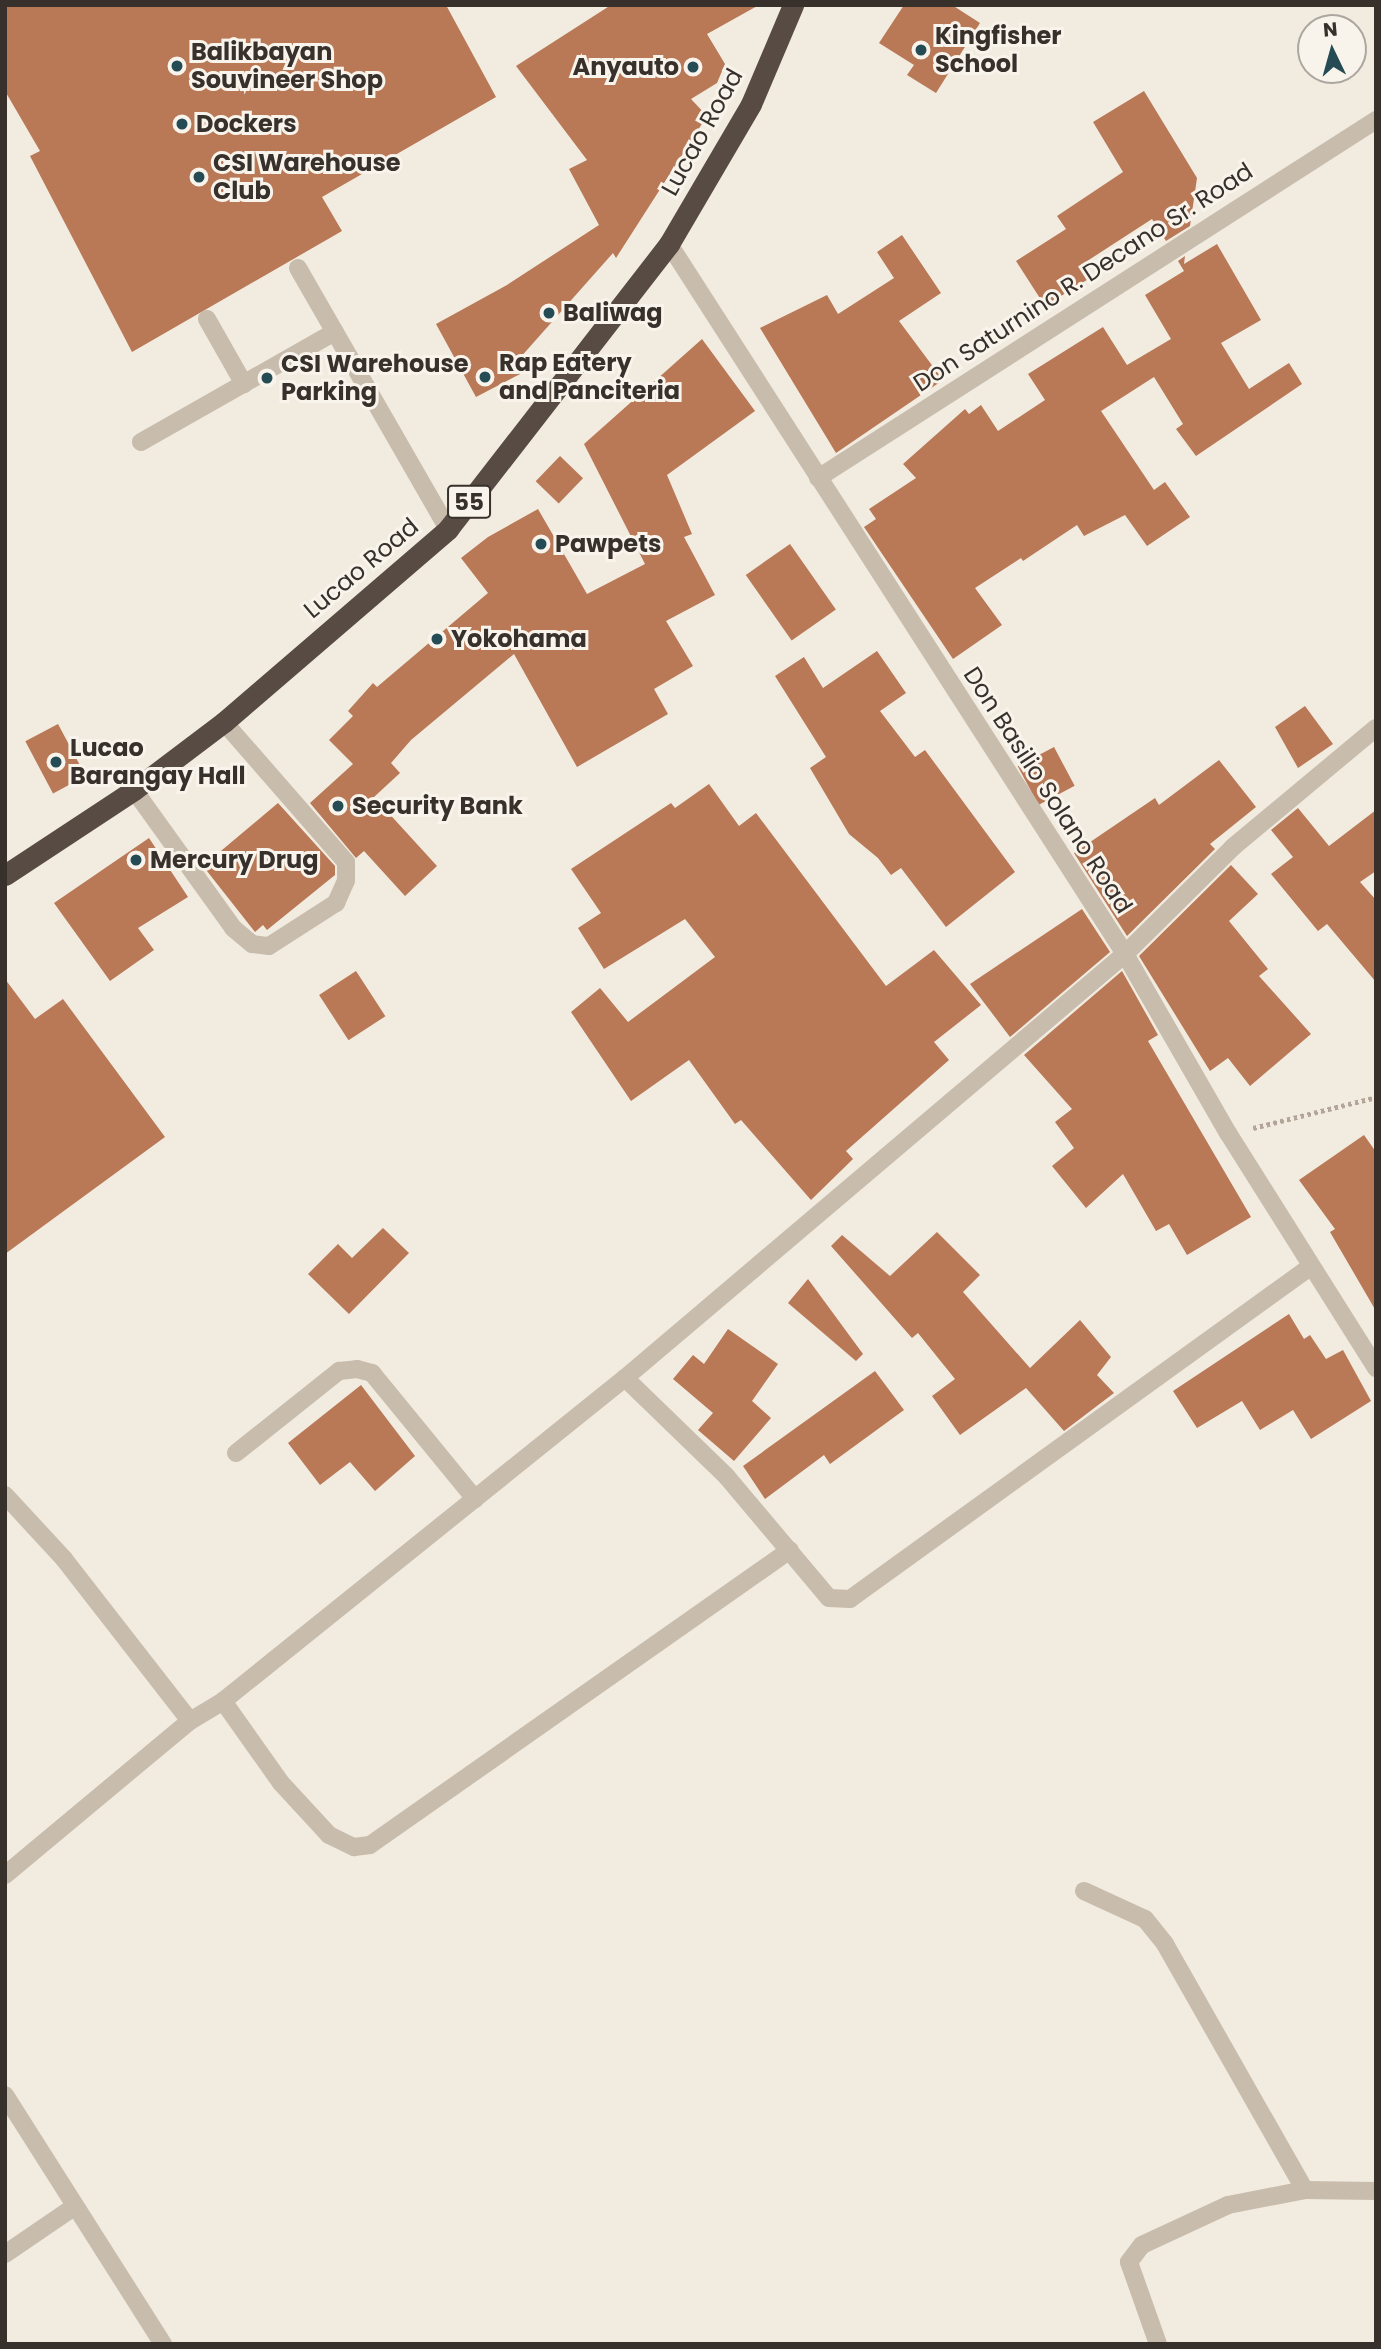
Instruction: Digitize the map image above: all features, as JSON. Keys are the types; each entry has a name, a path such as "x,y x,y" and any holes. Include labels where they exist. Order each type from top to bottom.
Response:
{"highway":[{"name":"Lucao Road","path":"5,874 134,790 224,722 448,529 670,244 751,104 793,5"}],"street":[{"name":"Don Saturnino R. Decano Sr. Road","path":"818,478 1376,120"},
{"name":"Don Basilio Solano Road","path":"670,244 1125,954 1228,1133 1376,1368"},
{"path":"298,268 448,529"},
{"path":"207,319 244,384"},
{"path":"141,442 335,332"},
{"path":"134,790 233,928 252,944 269,946 337,903 346,881 346,862 224,722"},
{"path":"5,1875 190,1721 223,1701 625,1378 1125,954 1233,847 1376,728"},
{"path":"625,1378 727,1476 828,1598 850,1599 1310,1267"},
{"path":"236,1453 340,1371 357,1368 372,1373 475,1499"},
{"path":"5,1495 64,1559 190,1721"},
{"path":"223,1701 281,1783 329,1835 354,1847 370,1845 790,1550"},
{"path":"1084,1891 1145,1919 1165,1944 1305,2190"},
{"path":"5,2095 163,2344"},
{"path":"1158,2344 1132,2276 1132,2254 1177,2225 1227,2205 1305,2190 1376,2191"},
{"path":"5,2254 74,2207"}],"path":[{"path":"1228,1133 1320,1114 1376,1097"}],"building":[{"name":"CSI Warehouse Club","path":"5,5 446,5 496,97 322,197 342,231 132,352 30,156 40,151 5,91"},
{"path":"611,5 759,5 707,34 725,64 717,83 691,99 707,116 616,258 613,253 519,359 526,371 476,397 436,324 507,285 599,225 569,169 587,160 516,66"},
{"path":"904,5 952,5 980,23 936,93 907,75 914,65 879,43"},
{"path":"1144,91 1197,178 1190,226 1166,241 1152,219 1081,265 1090,278 1045,306 1016,261 1066,229 1057,216 1123,172 1093,122"},
{"path":"902,235 941,293 899,321 943,380 836,453 760,328 827,295 838,314 894,278 877,252"},
{"path":"1217,244 1261,320 1221,343 1249,389 1289,363 1302,384 1196,456 1176,429 1183,424 1154,377 1101,411 1154,490 1165,482 1190,517 1147,546 1125,515 1084,536 1077,525 1023,561 1021,558 975,588 1002,625 953,659 864,527 876,519 869,509 916,478 903,464 965,409 969,414 981,405 998,431 1045,400 1028,374 1103,327 1127,365 1171,339 1145,295 1184,271 1178,261 1185,256 1184,264"},
{"path":"702,339 755,411 667,475 692,534 684,537 715,595 666,621 693,666 654,689 668,714 577,767 514,654 411,740 391,763 400,773 374,797 437,866 405,896 364,851 356,858 310,803 353,764 329,740 353,716 348,711 373,683 377,687 488,593 461,558 488,537 538,509 587,594 645,564 584,444"},
{"path":"560,456 583,478 559,503 536,481"},
{"path":"790,544 836,610 792,641 746,575"},
{"path":"877,651 906,693 880,711 915,757 925,750 1015,872 946,927 901,868 891,875 878,858 849,834 810,768 826,757 775,676 804,657 823,688"},
{"path":"1305,706 1333,744 1298,768 1275,727"},
{"path":"58,724 86,776 53,793 25,741"},
{"path":"1054,747 1075,786 1038,805 1018,766"},
{"path":"1219,760 1256,807 1210,844 1215,849 1127,936 1074,853 1155,798 1159,805"},
{"path":"709,784 739,826 756,813 886,986 934,950 981,1005 934,1042 949,1060 846,1151 853,1159 811,1200 741,1120 735,1124 689,1060 631,1101 571,1012 600,988 628,1022 715,957 685,919 604,969 578,928 601,913 571,869 671,803 675,808"},
{"path":"278,803 335,866 335,875 267,930 263,925 255,932 203,866"},
{"path":"1298,808 1329,846 1376,810 1376,871 1360,882 1376,900 1376,982 1327,924 1318,931 1271,874 1293,857 1271,830"},
{"path":"149,838 188,897 138,928 154,950 110,981 54,903"},
{"path":"1231,865 1258,894 1229,921 1268,969 1259,976 1311,1034 1250,1086 1228,1058 1210,1071 1139,956"},
{"path":"1082,909 1110,952 1010,1037 970,984"},
{"path":"356,971 385,1016 349,1040 319,995"},
{"path":"1122,971 1158,1035 1148,1041 1251,1217 1187,1255 1169,1224 1156,1231 1123,1174 1086,1208 1052,1166 1074,1148 1055,1122 1072,1109 1024,1055"},
{"path":"5,979 35,1019 63,999 165,1137 5,1254"},
{"path":"1364,1135 1376,1152 1376,1311 1330,1232 1335,1229 1299,1180"},
{"path":"383,1228 409,1253 349,1314 308,1274 338,1244 352,1258"},
{"path":"937,1232 980,1275 963,1292 1030,1368 1080,1320 1111,1357 1097,1375 1114,1393 1064,1431 1026,1388 960,1435 932,1396 955,1379 918,1333 912,1338 831,1246 842,1235 890,1276"},
{"path":"808,1279 863,1354 856,1361 788,1303"},
{"path":"1289,1314 1304,1339 1310,1335 1326,1359 1343,1350 1371,1401 1311,1439 1293,1410 1260,1430 1242,1401 1197,1428 1173,1391"},
{"path":"728,1329 778,1364 752,1401 771,1418 734,1461 698,1430 713,1413 673,1379 693,1355 704,1364"},
{"path":"875,1371 904,1410 830,1464 824,1455 765,1499 743,1466"},
{"path":"361,1385 415,1456 375,1491 350,1462 320,1485 288,1443"}],"place":[{"name":"Kingfisher School","path":"921,50"},
{"name":"Balikbayan Souvineer Shop","path":"177,66"},
{"name":"Anyauto","path":"693,67"},
{"name":"Dockers","path":"182,124"},
{"name":"CSI Warehouse Club","path":"199,177"},
{"name":"Baliwag","path":"549,313"},
{"name":"Rap Eatery and Panciteria","path":"485,377"},
{"name":"CSI Warehouse Parking","path":"267,378"},
{"name":"Pawpets","path":"541,544"},
{"name":"Yokohama","path":"437,639"},
{"name":"Lucao Barangay Hall","path":"56,762"},
{"name":"Security Bank","path":"338,806"},
{"name":"Mercury Drug","path":"136,860"}]}
